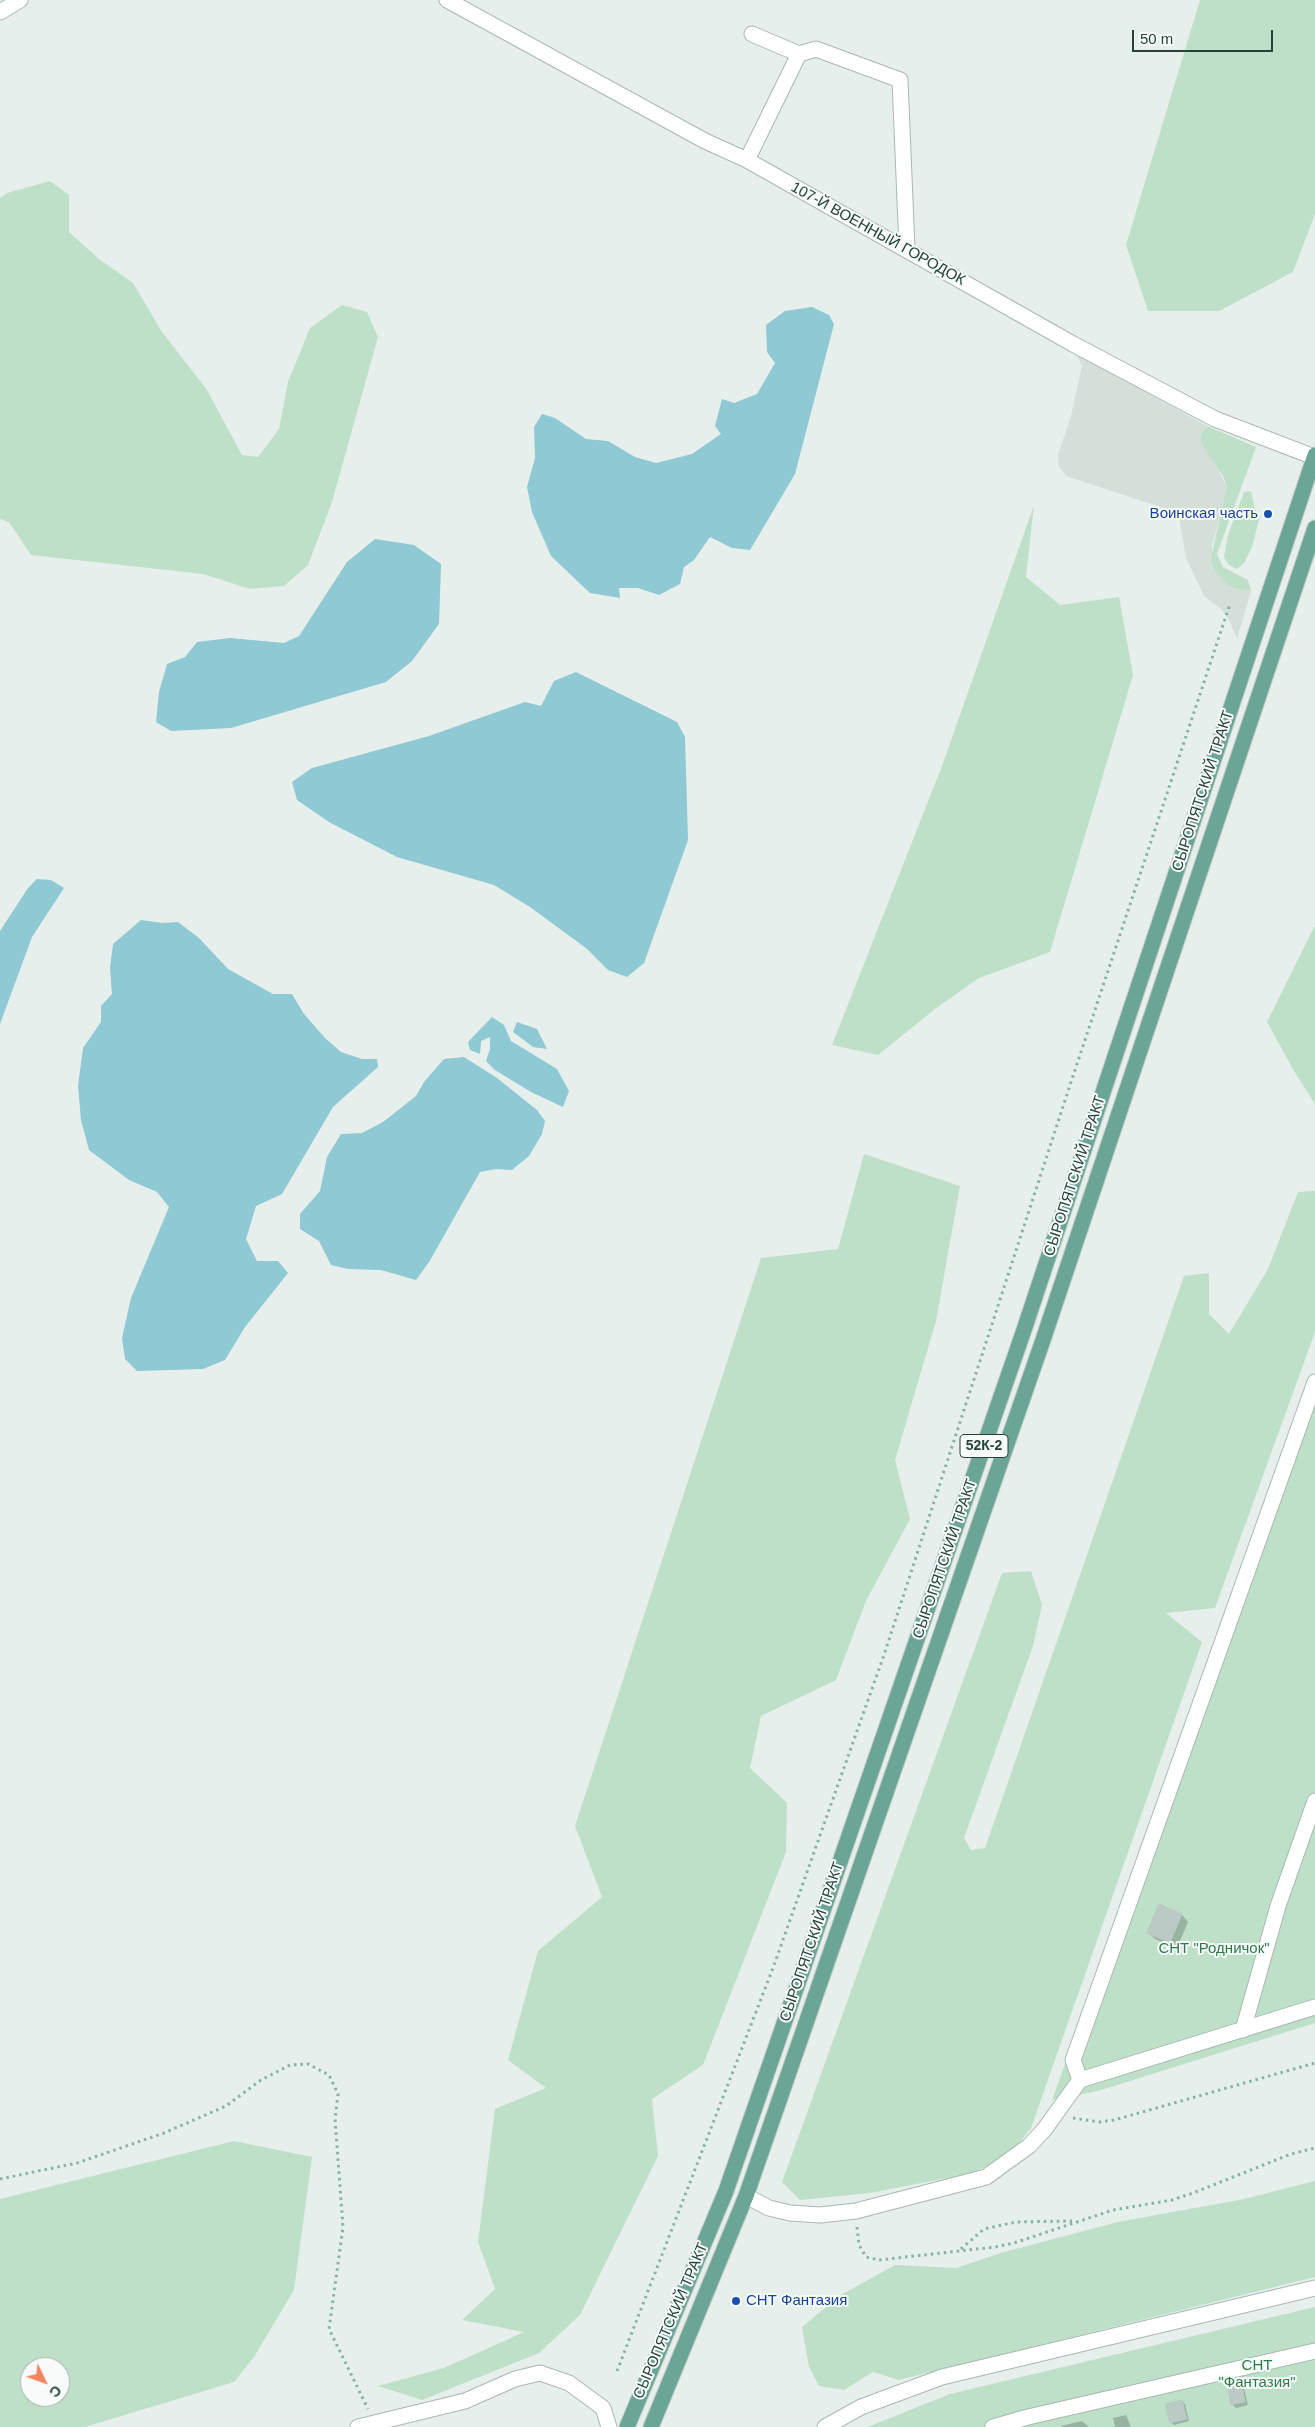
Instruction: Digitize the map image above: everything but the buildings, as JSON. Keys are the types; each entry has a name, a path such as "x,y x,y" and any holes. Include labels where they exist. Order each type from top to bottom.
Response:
{"main road":[{"name":"СЫРОПЯТСКИЙ ТРАКТ","path":"627,2427 726,2191 1024,1330 1315,456"},
{"name":"СЫРОПЯТСКИЙ ТРАКТ","path":"651,2427 746,2196 1043,1340 1315,528"}],"street":[{"path":"0,12 20,0"},
{"name":"107-Й ВОЕННЫЙ ГОРОДОК","path":"447,0 705,142 747,160 1073,344 1216,419 1315,456"},
{"path":"752,34 800,54 816,49 900,80 907,249"},
{"path":"747,160 800,54"},
{"path":"1080,2080 1073,2060 1315,1382"},
{"path":"1243,2030 1278,1906 1315,1801"},
{"path":"746,2196 769,2208 790,2213 820,2215 856,2211 986,2177 1029,2146 1056,2114 1080,2080 1315,2007"},
{"path":"825,2427 861,2407 942,2377 1315,2288"},
{"path":"994,2427 1028,2416 1315,2351"},
{"path":"358,2427 465,2401 515,2379 540,2373 569,2383 603,2408 609,2427"}],"path":[{"path":"617,2371 773,1968 884,1655 1072,1079 1230,604"},
{"path":"1056,2114 1080,2120 1114,2120 1315,2063"},
{"path":"0,2179 77,2163 164,2133 226,2106 261,2080 290,2065 308,2064 328,2075 338,2094 335,2119 343,2227 330,2329 374,2422"},
{"path":"856,2211 859,2245 866,2256 879,2260 960,2249 995,2247 1014,2243 1075,2221 1113,2210 1172,2200 1291,2154 1315,2148"},
{"path":"960,2249 984,2229 1016,2222 1075,2221"}],"shaded area":[{"path":"1075,352 1207,426 1201,435 1227,487 1226,498 1212,544 1214,570 1235,589 1251,591 1237,639 1229,620 1221,609 1204,596 1186,558 1179,517 1166,509 1066,476 1059,467 1058,455 1071,416 1082,366"}],"green space":[{"path":"1200,0 1315,0 1315,214 1293,272 1219,311 1148,311 1126,245"},
{"path":"50,181 69,195 69,232 99,259 133,283 162,332 207,390 242,455 258,457 279,429 288,382 310,328 342,305 367,312 378,337 332,502 308,565 284,586 250,589 203,574 31,555 9,522 0,519 0,198 7,193"},
{"path":"1207,426 1256,447 1217,554 1223,567 1248,580 1251,591 1235,589 1226,583 1214,570 1211,558 1227,487 1223,476 1201,443 1201,435"},
{"path":"1251,491 1255,509 1260,516 1252,547 1244,563 1237,569 1229,565 1224,557 1228,535 1244,492"},
{"path":"1034,505 1026,577 1060,605 1119,597 1133,675 1050,952 979,978 935,1009 878,1055 832,1045 942,766"},
{"path":"1315,927 1315,1104 1267,1022"},
{"path":"864,1154 960,1186 936,1321 895,1460 910,1519 866,1601 836,1680 761,1716 750,1768 787,1803 786,1852 703,2065 652,2099 658,2156 580,2315 539,2353 422,2400 378,2386 444,2368 524,2332 462,2320 495,2289 478,2242 495,2109 546,2088 508,2060 538,1951 602,1897 575,1826 761,1258 838,1249"},
{"path":"1315,1191 1315,1332 1215,1608 1166,1613 1202,1642 1031,2128 1011,2153 973,2173 870,2193 800,2200 782,2182 1002,1573 1031,1571 1042,1605 1033,1646 964,1838 971,1850 985,1848 1184,1276 1209,1273 1209,1314 1229,1334 1268,1269 1298,1192"},
{"name":"СНТ \"Родничок\"","path":"1315,1373 1315,2023 1098,2091 1052,2100"},
{"path":"234,2141 312,2157 294,2290 254,2357 234,2382 85,2427 0,2427 0,2199"},
{"path":"1315,2181 1315,2277 899,2380 873,2372 844,2390 819,2386 809,2367 802,2327 839,2296 895,2265 956,2268 1004,2252 1118,2222 1244,2199"},
{"name":"СНТ \"Фантазия\"","path":"1315,2307 1315,2427 868,2427 950,2394"}],"water":[{"path":"812,307 829,315 834,324 795,474 750,550 732,548 710,537 694,560 684,567 680,584 659,595 638,588 619,588 620,598 590,593 551,556 532,512 527,487 535,458 534,427 542,414 555,418 586,439 608,441 635,457 656,463 692,454 721,434 715,426 722,399 734,403 757,394 775,363 767,352 766,325 785,311"},
{"path":"375,539 414,545 441,564 439,624 412,661 386,682 231,728 171,731 156,722 159,692 167,664 185,657 197,642 230,638 284,643 299,636 347,562"},
{"path":"576,672 677,722 685,737 688,840 644,963 627,977 608,970 586,948 530,907 494,885 397,857 329,822 297,800 292,782 312,768 429,736 525,702 541,706 554,681"},
{"path":"37,879 51,880 64,888 32,937 0,1024 0,931 28,888"},
{"path":"141,920 162,923 178,922 199,938 228,969 273,994 292,994 304,1014 325,1038 341,1052 362,1059 377,1059 378,1067 333,1107 282,1194 256,1206 246,1239 257,1261 278,1261 288,1273 245,1327 225,1360 203,1369 137,1371 125,1359 122,1338 131,1298 169,1207 157,1192 129,1180 89,1150 81,1120 78,1086 83,1048 101,1022 101,1006 112,994 110,968 113,944"},
{"path":"492,1017 504,1025 511,1041 557,1069 569,1091 563,1107 531,1092 495,1070 486,1061 490,1049 490,1037 481,1041 480,1054 470,1050 468,1042"},
{"path":"517,1022 537,1029 547,1049 533,1047 513,1032"},
{"path":"464,1057 497,1078 537,1110 545,1121 542,1134 529,1156 512,1170 496,1169 480,1172 429,1262 416,1280 381,1270 348,1269 331,1265 319,1241 300,1229 300,1214 320,1191 327,1157 341,1134 362,1133 383,1122 416,1096 424,1082 444,1059"}],"place":[{"name":"Воинская часть","path":"1268,514"},
{"name":"СНТ Фантазия","path":"736,2301"}]}
